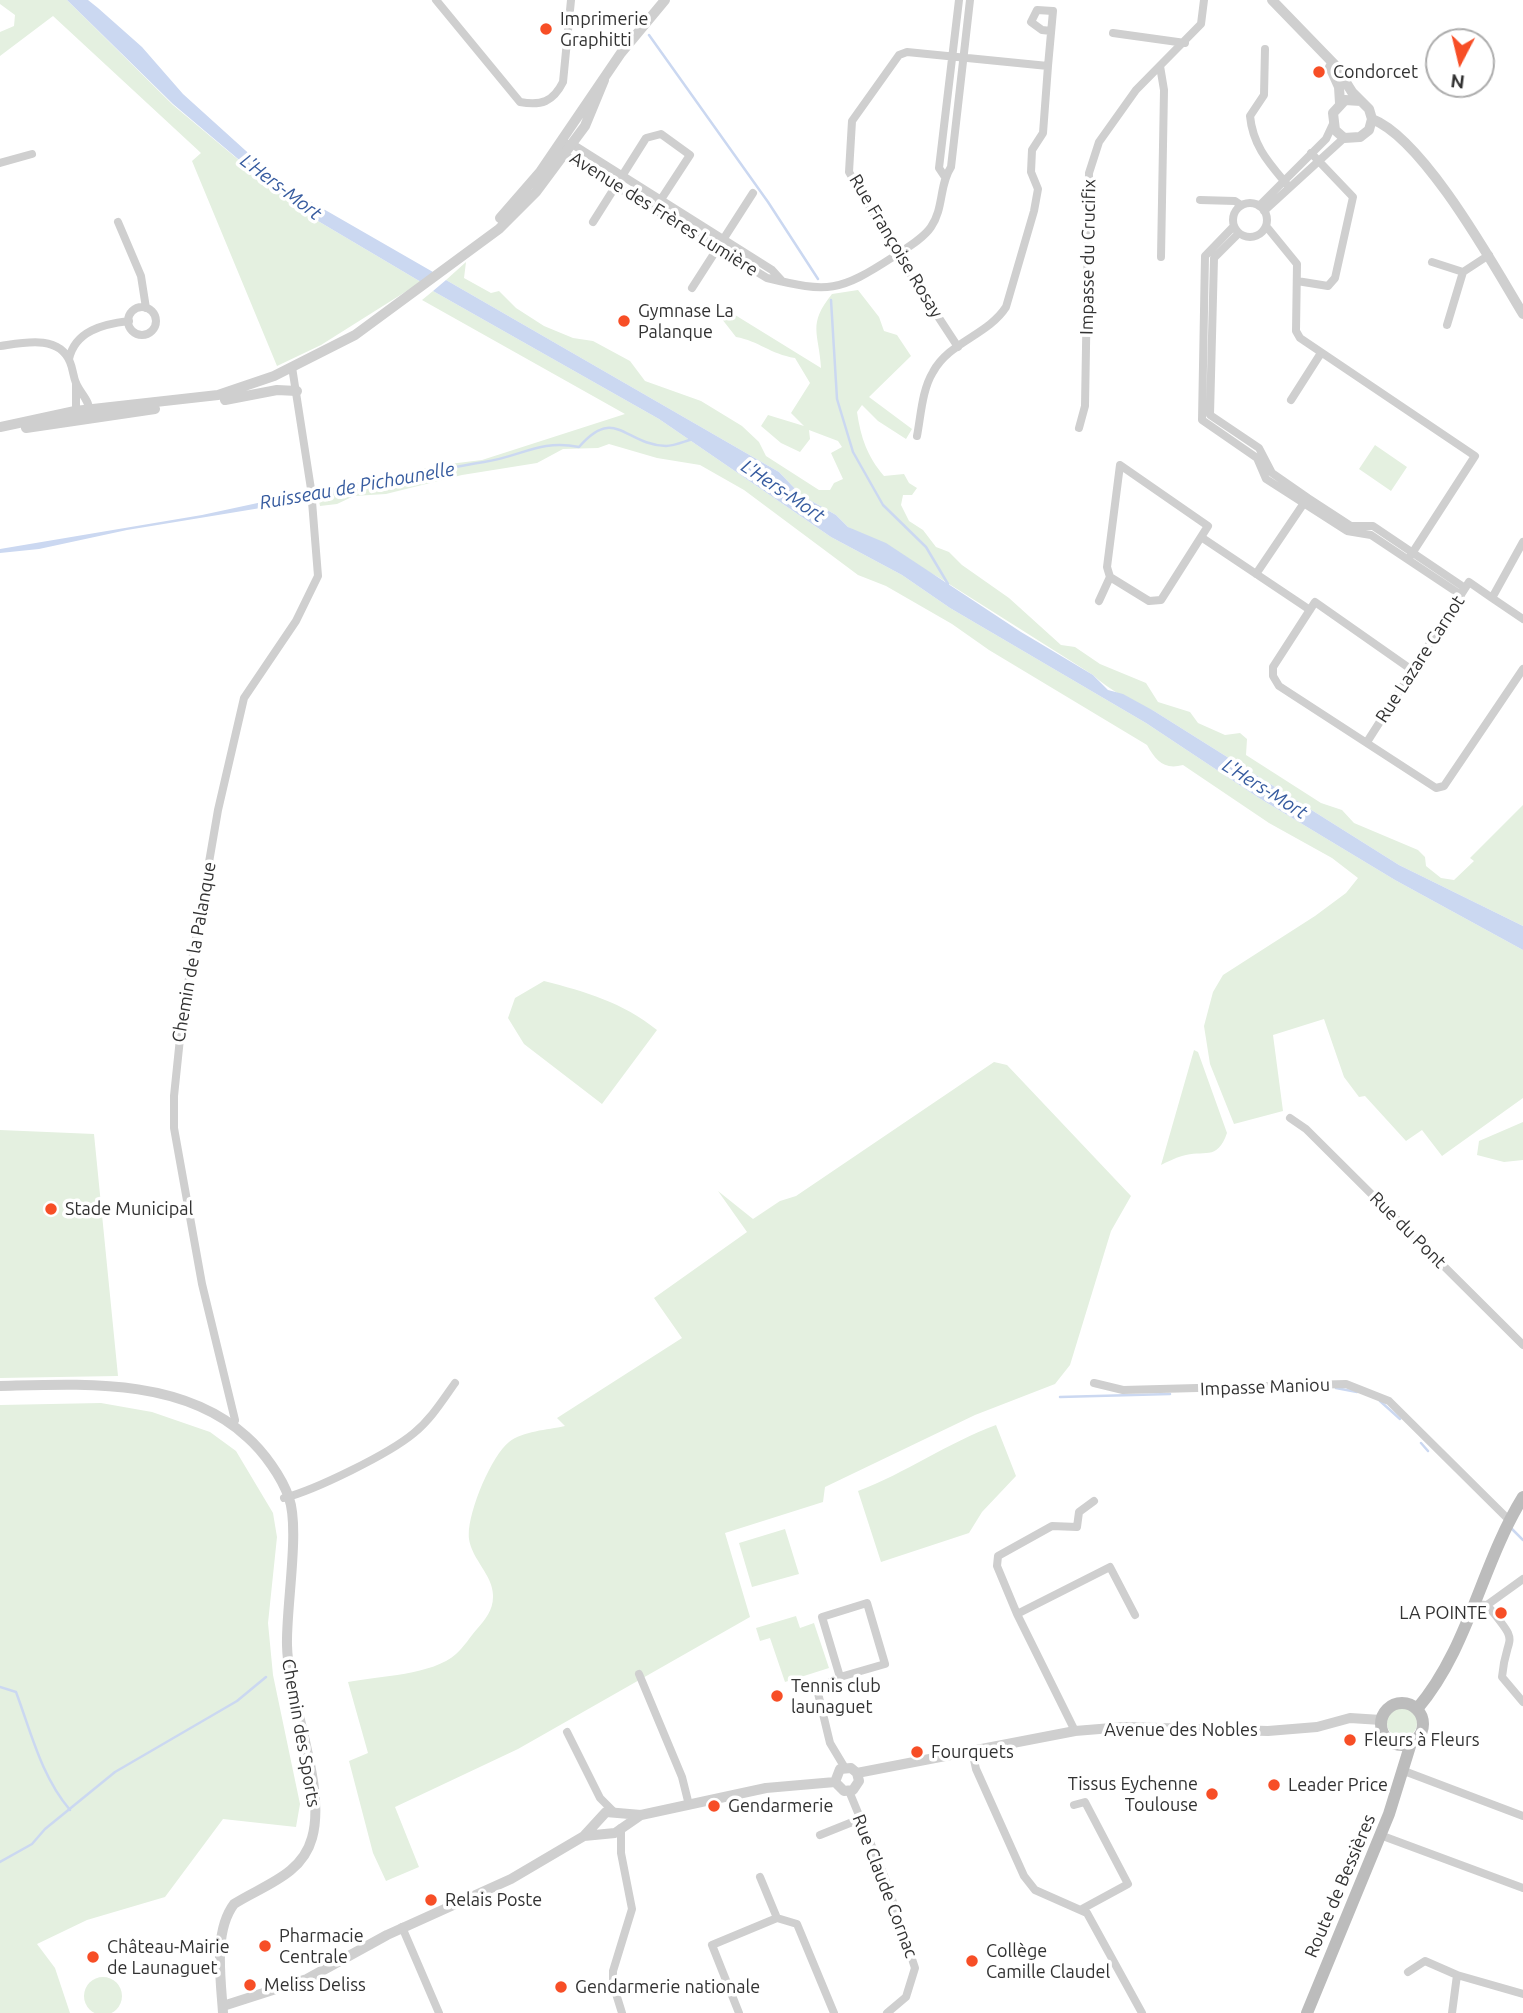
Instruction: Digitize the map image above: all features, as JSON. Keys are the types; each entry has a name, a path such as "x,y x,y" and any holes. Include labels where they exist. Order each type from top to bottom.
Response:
{"main road":[{"path":"1417,1709 1446,1670 1481,1605 1509,1520 1523,1497"},
{"path":"1393,1743 1411,1743 1423,1727 1417,1709 1405,1703 1392,1705 1381,1720 1383,1734 1393,1743 1404,1771"},
{"name":"Route de Bessières","path":"1307,2013 1380,1835 1404,1771 1411,1743"}],"street":[{"path":"436,0 520,102 535,105 547,102 557,94 563,82 571,0"},
{"path":"648,20 655,0"},
{"path":"0,433 79,416 90,409 190,402 234,391 274,376 355,335 406,300 475,245 566,148 604,80 665,0"},
{"name":"Avenue des Frères Lumière","path":"945,177 939,168 959,0"},
{"name":"Avenue des Frères Lumière","path":"566,148 615,186 767,278 816,288 839,287 856,280 929,230 941,208 945,177 951,167 970,0"},
{"name":"Impasse du Crucifix","path":"1079,428 1085,406 1089,173 1099,142 1136,90 1201,24 1204,0"},
{"path":"1272,0 1335,65 1352,92 1369,109 1372,119 1396,136 1431,173 1489,255 1523,314"},
{"path":"917,436 932,372 958,347 998,320 1006,307 1038,189 1031,172 1032,150 1043,133 1051,31"},
{"path":"1112,33 1185,43"},
{"path":"1265,49 1264,95 1250,116 1252,135 1262,155 1289,187"},
{"name":"Rue Françoise Rosay","path":"958,347 897,254 849,172 852,121 899,55 906,52 1048,66"},
{"path":"1324,55 1339,87 1340,103"},
{"path":"1160,66 1164,90 1161,257"},
{"path":"1361,101 1350,99 1340,103 1333,113 1331,132 1283,179 1262,208 1266,226 1297,264 1296,331 1321,353 1475,456 1410,556"},
{"path":"1365,135 1372,119"},
{"path":"1333,124 1344,138"},
{"path":"593,222 646,138 661,134 690,155 655,210"},
{"path":"1200,200 1235,201 1241,205 1262,208 1344,138 1355,139 1365,135 1396,136"},
{"name":"Avenue des Frères Lumière","path":"566,148 621,177 723,239 772,270 782,281"},
{"path":"1297,281 1328,286 1335,278 1353,197 1311,153"},
{"path":"0,163 32,154"},
{"path":"692,288 753,193"},
{"path":"1237,230 1234,215 1241,205"},
{"path":"118,222 141,276 146,308 155,316 155,327 151,332 139,335 134,332 129,321 132,312 146,308"},
{"path":"1237,230 1252,237 1266,226"},
{"path":"1237,230 1205,256 1202,420 1258,458 1266,479 1351,526 1373,526 1410,556 1463,592"},
{"path":"1447,325 1463,272 1489,255"},
{"path":"1432,262 1463,272"},
{"path":"79,416 76,383 69,359 71,349 83,335 112,323 129,321"},
{"path":"0,346 43,343 52,345 69,359"},
{"path":"1292,400 1321,353"},
{"name":"Chemin de la Palanque","path":"235,1420 202,1284 174,1128 176,1059 218,810 244,698 296,621 318,576 312,489 292,367"},
{"path":"76,383 90,409"},
{"path":"0,427 277,390 297,391"},
{"path":"1099,601 1110,577 1107,567 1119,465 1208,526 1161,600 1156,602 1110,577"},
{"path":"1256,574 1306,501"},
{"path":"1201,537 1310,610"},
{"name":"Rue Lazare Carnot","path":"1367,742 1469,582 1492,597 1523,542"},
{"path":"1492,597 1523,619"},
{"path":"1412,670 1315,602 1273,667 1273,676 1279,686 1436,788 1444,786 1523,669"},
{"name":"Rue du Pont","path":"1290,1118 1306,1129 1523,1345"},
{"path":"286,1497 359,1465 412,1435 431,1417 454,1383"},
{"name":"Impasse Maniou","path":"1094,1383 1123,1390 1346,1384 1371,1392 1389,1401 1509,1520"},
{"name":"Chemin des Sports","path":"0,1386 124,1387 208,1411 246,1435 286,1497 291,1544 286,1647 290,1682 303,1732 315,1822 312,1839 297,1866 234,1904 228,1912 222,1944 223,2010"},
{"path":"1075,1731 1017,1614 997,1566 998,1556 1052,1526 1077,1527 1079,1512 1094,1502"},
{"path":"1017,1614 1110,1567 1135,1615"},
{"path":"1523,1578 1481,1605 1510,1633 1511,1644 1502,1677 1523,1702"},
{"path":"835,1782 841,1789 849,1791 858,1784 857,1773 845,1768 830,1743 816,1695 822,1685 885,1664 867,1603 822,1617 840,1677"},
{"path":"639,1674 682,1777 689,1805"},
{"name":"Avenue des Nobles","path":"857,1773 1075,1731 1124,1727 1268,1731 1317,1727 1350,1718 1381,1720"},
{"path":"567,1732 600,1798 616,1812 621,1827 621,1853 632,1909 613,1971 613,1984 622,2013"},
{"path":"972,1751 976,1769 1024,1875 1035,1890 1083,1909 1142,2013"},
{"path":"835,1782 837,1773 845,1768"},
{"path":"1404,1771 1523,1816"},
{"path":"223,2010 307,1979 402,1927 511,1879 584,1836 601,1819 616,1812 641,1815 766,1788 835,1782"},
{"name":"Rue Claude Cornac","path":"849,1791 915,1968 906,1997 887,2013"},
{"path":"600,1798 601,1819 621,1853"},
{"path":"1074,1805 1085,1802 1128,1884 1083,1909"},
{"path":"584,1836 607,1833 641,1815"},
{"path":"820,1835 860,1819"},
{"path":"1380,1835 1523,1888"},
{"path":"760,1877 777,1919"},
{"path":"739,2013 712,1945 777,1919 797,1924 834,2013"},
{"path":"402,1927 439,2013"},
{"path":"1408,1972 1425,1961 1457,1975 1523,1994"},
{"path":"1452,2013 1457,1975"}],"green space":[{"path":"0,0 67,0 173,105 296,208 421,282 321,345 277,366 192,161 201,153 53,16 0,56 0,32 14,26 15,15 0,4"},
{"path":"466,262 464,278 491,293 499,291 516,308 544,326 573,338 593,341 630,361 645,381 701,401 742,426 759,442 766,456 819,490 830,490 834,483 843,479 831,453 842,447 838,441 809,430 810,439 800,452 781,443 761,426 768,415 804,426 791,413 810,383 795,358 736,337 718,314 727,310 821,368 816,330 819,314 832,294 858,290 879,317 884,331 897,335 911,356 869,397 912,429 906,439 878,421 862,405 857,412 863,438 869,454 884,476 904,474 909,483 917,488 912,495 903,495 901,505 909,521 923,530 936,547 949,552 962,565 1009,598 1061,645 1075,647 1100,664 1146,683 1158,702 1190,712 1198,723 1225,735 1240,733 1247,739 1246,755 1321,803 1342,810 1354,823 1418,850 1425,857 1426,866 1441,878 1454,880 1474,861 1470,858 1523,805 1523,926 1399,865 1154,711 1114,691 938,577 848,527 836,515 801,495 779,472 446,280"},
{"path":"433,291 659,419 831,537 902,575 950,608 1146,723 1259,798 1395,880 1523,950 1523,1098 1442,1156 1422,1130 1406,1141 1365,1096 1359,1097 1344,1077 1324,1019 1273,1035 1283,1111 1234,1124 1210,1064 1204,1026 1213,992 1223,975 1315,916 1346,893 1358,878 1332,858 1269,823 1183,765 1161,763 1147,745 989,650 952,624 886,586 858,575 744,490 700,465 657,458 609,444 598,448 563,449 537,463 462,475 386,494 354,496 337,504 320,506 317,491 441,465 482,460 625,414 422,300"},
{"path":"1375,445 1407,467 1391,491 1359,469"},
{"path":"544,981 617,1005 657,1030 602,1104 524,1044 508,1018 515,998"},
{"path":"1194,1050 1198,1052 1227,1133 1219,1148 1214,1151 1182,1156 1161,1165"},
{"path":"994,1062 1007,1065 1131,1196 1111,1231 1070,1365 1055,1384 975,1415 825,1487 823,1502 725,1533 750,1617 518,1749 395,1807 419,1867 386,1881 373,1853 349,1761 368,1753 348,1682 420,1671 446,1661 459,1651 486,1618 492,1606 492,1589 471,1547 469,1529 481,1487 502,1449 521,1435 565,1426 557,1418 682,1338 654,1298 747,1232 718,1191 753,1219 780,1201 796,1196"},
{"path":"1523,1122 1523,1160 1504,1162 1477,1155 1479,1141"},
{"name":"Stade Municipal","path":"0,1130 94,1134 118,1376 0,1378"},
{"path":"101,1403 152,1412 210,1432 236,1451 273,1513 277,1537 268,1623 273,1675 300,1804 296,1827 223,1819 165,1897 87,1920 37,1944 55,1968 70,2013 0,2013 0,1405"},
{"path":"996,1425 1016,1476 982,1512 969,1533 881,1562 858,1491"},
{"path":"785,1529 799,1574 752,1587 739,1543"},
{"path":"796,1616 800,1628 814,1623 829,1668 785,1682 770,1638 760,1641 756,1628"},
{"path":"1402,1708 1413,1712 1417,1723 1413,1734 1402,1738 1391,1734 1387,1723 1391,1712"},
{"path":"103,1977 117,1982 122,1996 117,2010 103,2015 89,2010 84,1996 89,1982"}],"water":[{"name":"L'Hers-Mort","path":"67,0 88,0 98,8 142,47 183,94 287,188 433,272 421,282 296,208 173,104"},
{"name":"L'Hers-Mort","path":"446,280 779,472 801,495 836,515 848,527 886,543 1021,632 1093,675 1108,690 1123,694 1154,711 1399,865 1523,926 1523,950 1395,880 1259,798 1146,723 950,608 902,575 831,537 659,419 433,291"},
{"path":"304,493 306,500 303,501 127,530 39,549 0,553 0,549 202,515"}],"waterway":[{"path":"649,35 768,202 818,279"},
{"path":"831,300 837,399 853,452 883,505 926,547 948,584"},
{"name":"Ruisseau de Pichounelle","path":"303,497 497,460 552,445 579,447 602,429 621,430 640,440 666,446 693,439"},
{"path":"1336,1388 1357,1392"},
{"path":"1060,1397 1170,1394"},
{"path":"1380,1401 1400,1419"},
{"path":"1421,1443 1428,1451"},
{"path":"1511,1528 1523,1540"},
{"path":"0,1862 32,1844 45,1829 115,1772 237,1701 266,1677"},
{"path":"0,1687 16,1692 44,1768 70,1810"}],"place":[{"name":"Imprimerie Graphitti","path":"546,29"},
{"name":"Condorcet","path":"1319,72"},
{"name":"Gymnase La Palanque","path":"624,321"},
{"name":"Stade Municipal","path":"51,1209"},
{"name":"LA POINTE","path":"1501,1613"},
{"name":"Tennis club launaguet","path":"777,1696"},
{"name":"Fleurs à Fleurs","path":"1350,1740"},
{"name":"Fourquets","path":"917,1752"},
{"name":"Leader Price","path":"1274,1785"},
{"name":"Tissus Eychenne Toulouse","path":"1212,1794"},
{"name":"Gendarmerie","path":"714,1806"},
{"name":"Relais Poste","path":"431,1900"},
{"name":"Pharmacie Centrale","path":"265,1946"},
{"name":"Château-Mairie de Launaguet","path":"93,1957"},
{"name":"Collège Camille Claudel","path":"972,1961"},
{"name":"Meliss Deliss","path":"250,1985"},
{"name":"Gendarmerie nationale","path":"561,1987"}]}
